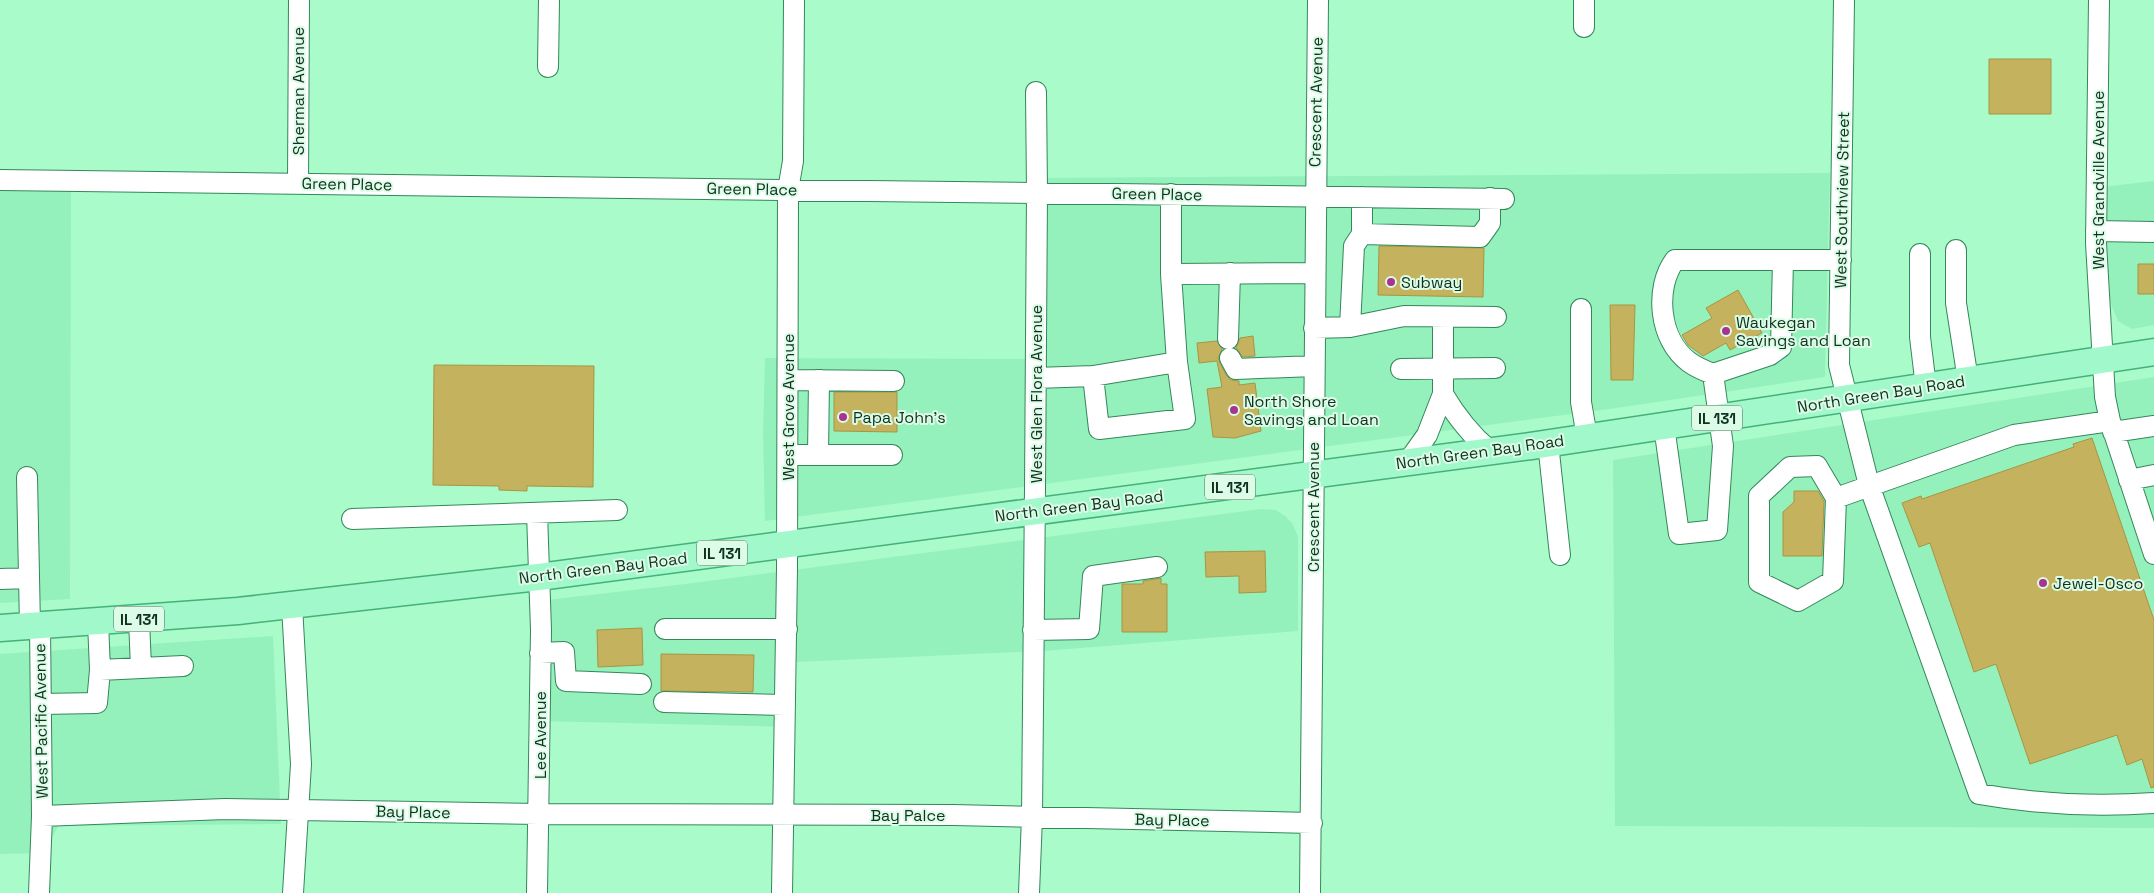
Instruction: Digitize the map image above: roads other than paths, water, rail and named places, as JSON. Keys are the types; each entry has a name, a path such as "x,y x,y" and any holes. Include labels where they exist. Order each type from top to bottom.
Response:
{"main road":[{"name":"North Green Bay Road","path":"0,628 292,606 539,577 1407,463 2154,352"}],"street":[{"name":"Sherman Avenue","path":"298,183 299,0"},
{"path":"548,67 549,0"},
{"name":"West Grove Avenue","path":"782,893 785,815 787,629 788,190 793,161 794,0"},
{"name":"Crescent Avenue","path":"1310,893 1312,823 1312,476 1318,0"},
{"path":"1584,0 1584,26"},
{"name":"West Southview Street","path":"1844,0 1839,365 1869,485 1979,794 2032,801 2118,806 2154,803"},
{"name":"West Grandville Avenue","path":"2099,0 2096,231 2102,360 2111,426 2129,480 2149,524 2154,554"},
{"name":"West Glen Flora Avenue","path":"1029,893 1032,817 1038,192 1036,92"},
{"name":"Green Place","path":"0,180 1497,198 1490,223 1480,237 1362,234"},
{"path":"1092,376 1099,429 1185,419 1177,362 1171,274 1170,194"},
{"path":"1350,327 1354,246 1362,234 1362,197"},
{"path":"2096,231 2154,232"},
{"path":"1956,250 1956,303 1968,380"},
{"path":"1920,254 1920,337 1926,387"},
{"path":"1783,260 1781,347 1770,355 1713,374 1688,362 1672,344 1662,308 1662,288 1667,270 1675,260 1783,260 1841,260"},
{"path":"1230,273 1229,348 1236,370 1314,366"},
{"path":"1171,274 1315,273"},
{"path":"1581,309 1581,402 1587,437"},
{"path":"1314,328 1350,327 1404,316 1496,317"},
{"path":"1407,463 1427,435 1443,394 1442,317"},
{"path":"1036,378 1092,376 1177,362"},
{"path":"1401,369 1495,368"},
{"path":"1664,426 1680,534 1717,530 1723,446 1713,374"},
{"path":"788,380 894,381"},
{"path":"818,380 818,456"},
{"path":"1443,394 1476,439 1490,451"},
{"path":"1836,498 2014,436 2111,426 2154,426"},
{"path":"1548,443 1560,555"},
{"path":"788,456 892,455"},
{"path":"1817,466 1836,498 1834,581 1798,601 1759,582 1759,496 1790,468 1817,466"},
{"path":"2129,480 2154,476"},
{"name":"West Pacific Avenue","path":"27,477 29,578 41,704 42,816 40,893"},
{"path":"352,519 617,510"},
{"name":"Lee Avenue","path":"537,513 540,653 537,893"},
{"path":"1033,630 1089,629 1092,576 1157,567"},
{"path":"0,579 29,578"},
{"path":"292,606 301,764 293,893"},
{"path":"139,619 141,668"},
{"path":"41,704 97,703 100,670 98,622"},
{"path":"665,628 787,629"},
{"path":"540,653 564,652 566,681 641,684"},
{"path":"100,670 183,666"},
{"path":"664,702 785,705"},
{"name":"Bay Place","path":"42,816 226,809 539,814 785,815"},
{"name":"Bay Palce","path":"785,815 953,814 1032,817"},
{"name":"Bay Place","path":"1032,817 1312,823"}],"place":[{"name":"Subway","path":"1391,282"},
{"name":"Waukegan Savings and Loan","path":"1726,331"},
{"name":"North Shore Savings and Loan","path":"1234,410"},
{"name":"Papa John's","path":"843,417"},
{"name":"Jewel-Osco","path":"2043,583"}]}
